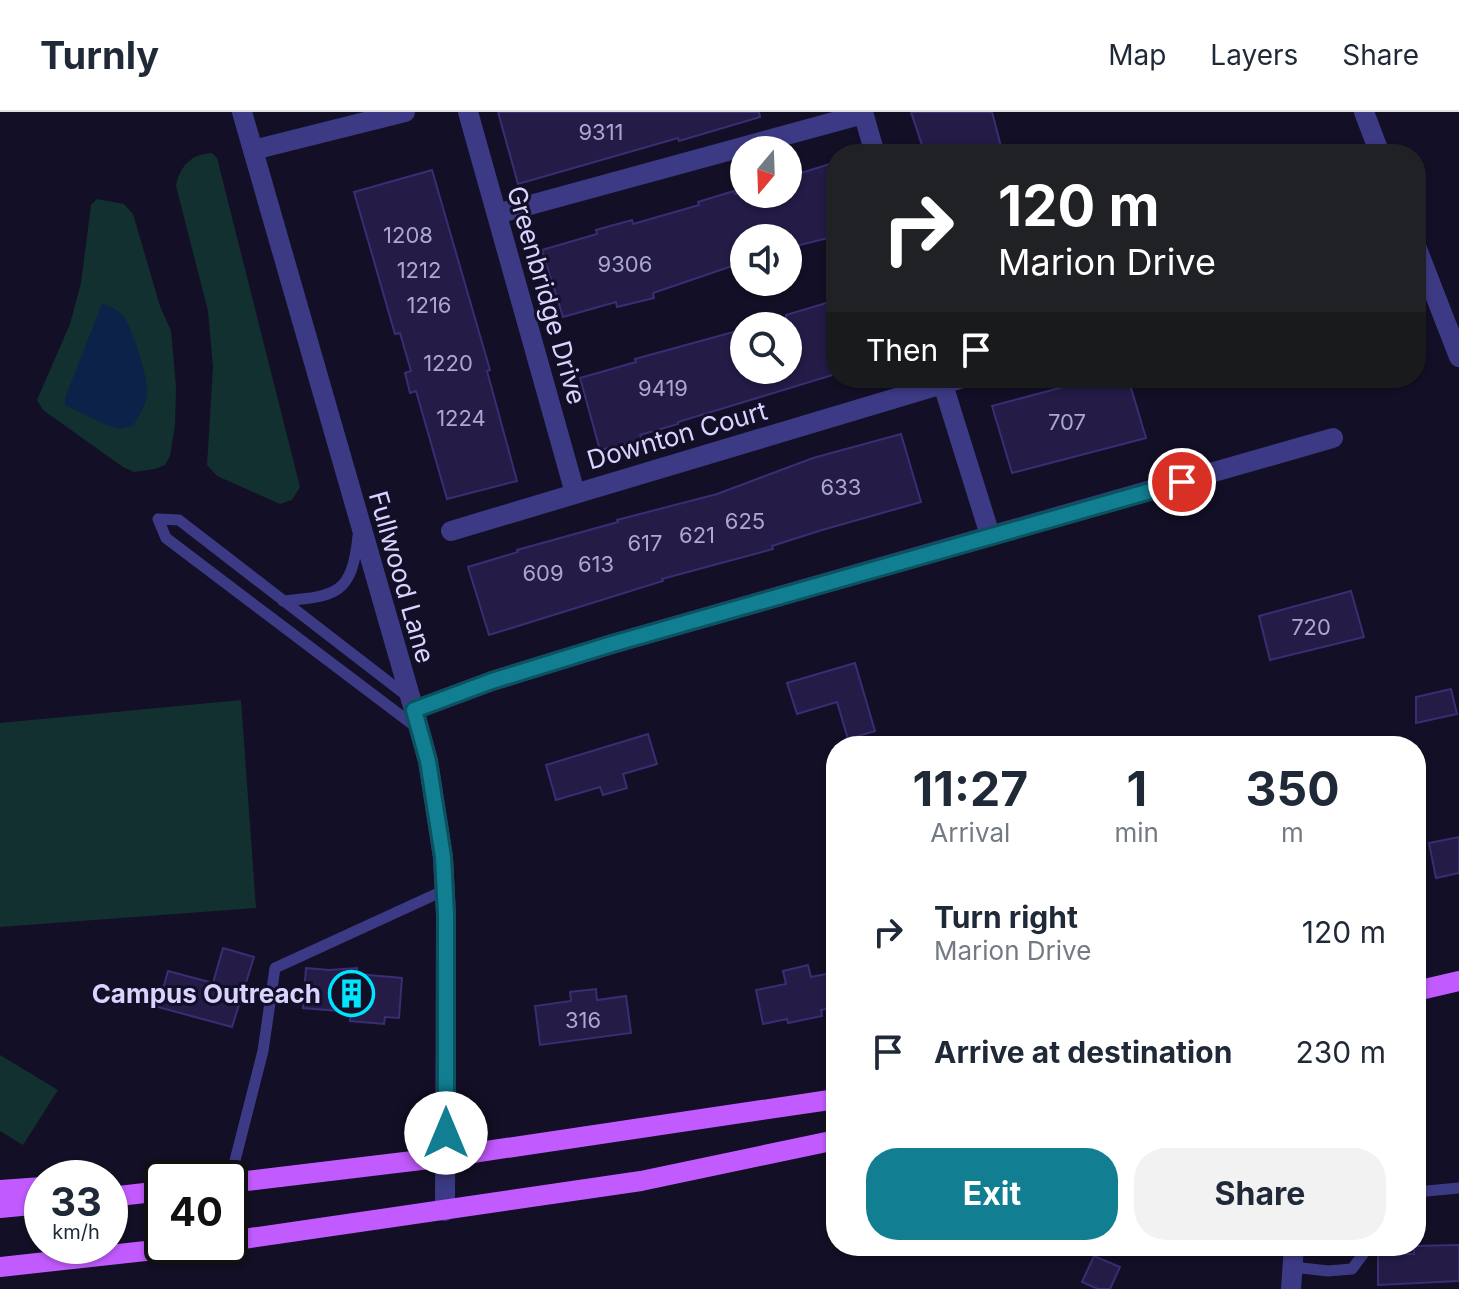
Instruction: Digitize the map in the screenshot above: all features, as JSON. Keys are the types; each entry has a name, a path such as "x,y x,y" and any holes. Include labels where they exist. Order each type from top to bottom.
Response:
{"main road":[{"path":"1426,989 1459,981"},
{"path":"248,1180 446,1157 826,1100"},
{"path":"248,1238 641,1181 826,1142"},
{"path":"0,1190 24,1188"},
{"path":"0,1208 24,1206"},
{"path":"0,1267 144,1251"}],"street":[{"name":"Fullwood Lane","path":"242,112 414,713 438,815 445,890 445,1211"},
{"path":"253,150 405,112"},
{"name":"Greenbridge Drive","path":"468,112 575,493"},
{"path":"1364,112 1376,144"},
{"path":"497,214 863,113 872,144"},
{"path":"1426,272 1459,357"},
{"name":"Downton Court","path":"451,531 919,388"},
{"path":"944,388 990,535"},
{"path":"414,713 492,681 612,644 1333,438"},
{"path":"1291,1289 1294,1256"}],"lane":[{"path":"158,519 179,520 283,601 414,713 166,538 158,519"},
{"path":"283,601 315,599 341,587 356,555 360,524"},
{"path":"236,1160 263,1051 275,968 445,890"},
{"path":"1426,1191 1459,1188"},
{"path":"1293,1267 1328,1271 1352,1269 1362,1256"}],"green space":[{"path":"212,153 217,158 300,487 292,500 280,504 217,476 207,465 213,367 208,311 176,186 188,162"},
{"path":"97,199 124,204 133,214 160,306 171,331 176,386 175,425 170,456 165,465 155,469 134,472 123,467 43,410 37,400 70,324 81,283 91,205"},
{"path":"241,700 256,908 0,927 0,723"},
{"path":"0,1055 58,1090 23,1145 0,1131"}],"water":[{"path":"102,304 124,317 136,344 146,380 147,397 141,412 133,426 120,429 65,405 65,398"}],"building":[{"path":"498,112 759,112 760,117 518,184"},
{"path":"911,112 992,112 1000,144 922,144"},
{"path":"826,165 826,238 802,244 802,224 730,224 730,267 653,293 654,298 617,307 616,302 563,317 542,250 597,234 596,230 632,220 633,224 699,205 698,202 730,192 730,208 802,208 802,173"},
{"path":"432,170 490,370 487,371 517,481 447,499 416,391 410,393 405,373 411,371 400,333 395,334 354,192"},
{"path":"826,303 826,377 640,435 642,440 600,450 580,378 636,362 635,359 730,333 730,384 802,384 802,312 796,312"},
{"path":"1060,388 1131,388 1146,438 1012,473 992,406"},
{"path":"901,434 921,502 822,530 772,546 773,549 662,579 489,635 468,567 617,520 717,494 813,458"},
{"path":"1351,591 1364,637 1270,660 1259,616"},
{"path":"855,663 875,731 847,736 837,702 797,714 787,683"},
{"path":"1451,689 1457,714 1416,723 1416,697"},
{"path":"648,734 657,764 623,774 627,788 603,795 600,787 556,800 546,765"},
{"path":"1459,837 1459,873 1436,878 1429,843"},
{"path":"223,948 254,957 232,1027 158,1007 168,971 213,983"},
{"path":"808,965 811,977 826,974 826,1009 821,1010 822,1016 763,1024 756,990 786,984 783,971"},
{"name":"Campus Outreach","path":"306,968 357,968 357,974 402,978 399,1018 385,1017 384,1024 350,1021 351,1012 303,1008"},
{"path":"596,989 597,1000 626,996 631,1033 540,1045 535,1006 571,1001 570,992"},
{"path":"1459,1245 1459,1281 1378,1285 1378,1256 1426,1256 1426,1246"},
{"path":"1094,1256 1120,1267 1110,1289 1098,1289 1082,1282"}],"place":[{"name":"Campus Outreach","path":"352,993"}],"route":[{"path":"446,1133 443,857 428,761 414,710 492,681 612,644 1182,482"}]}
